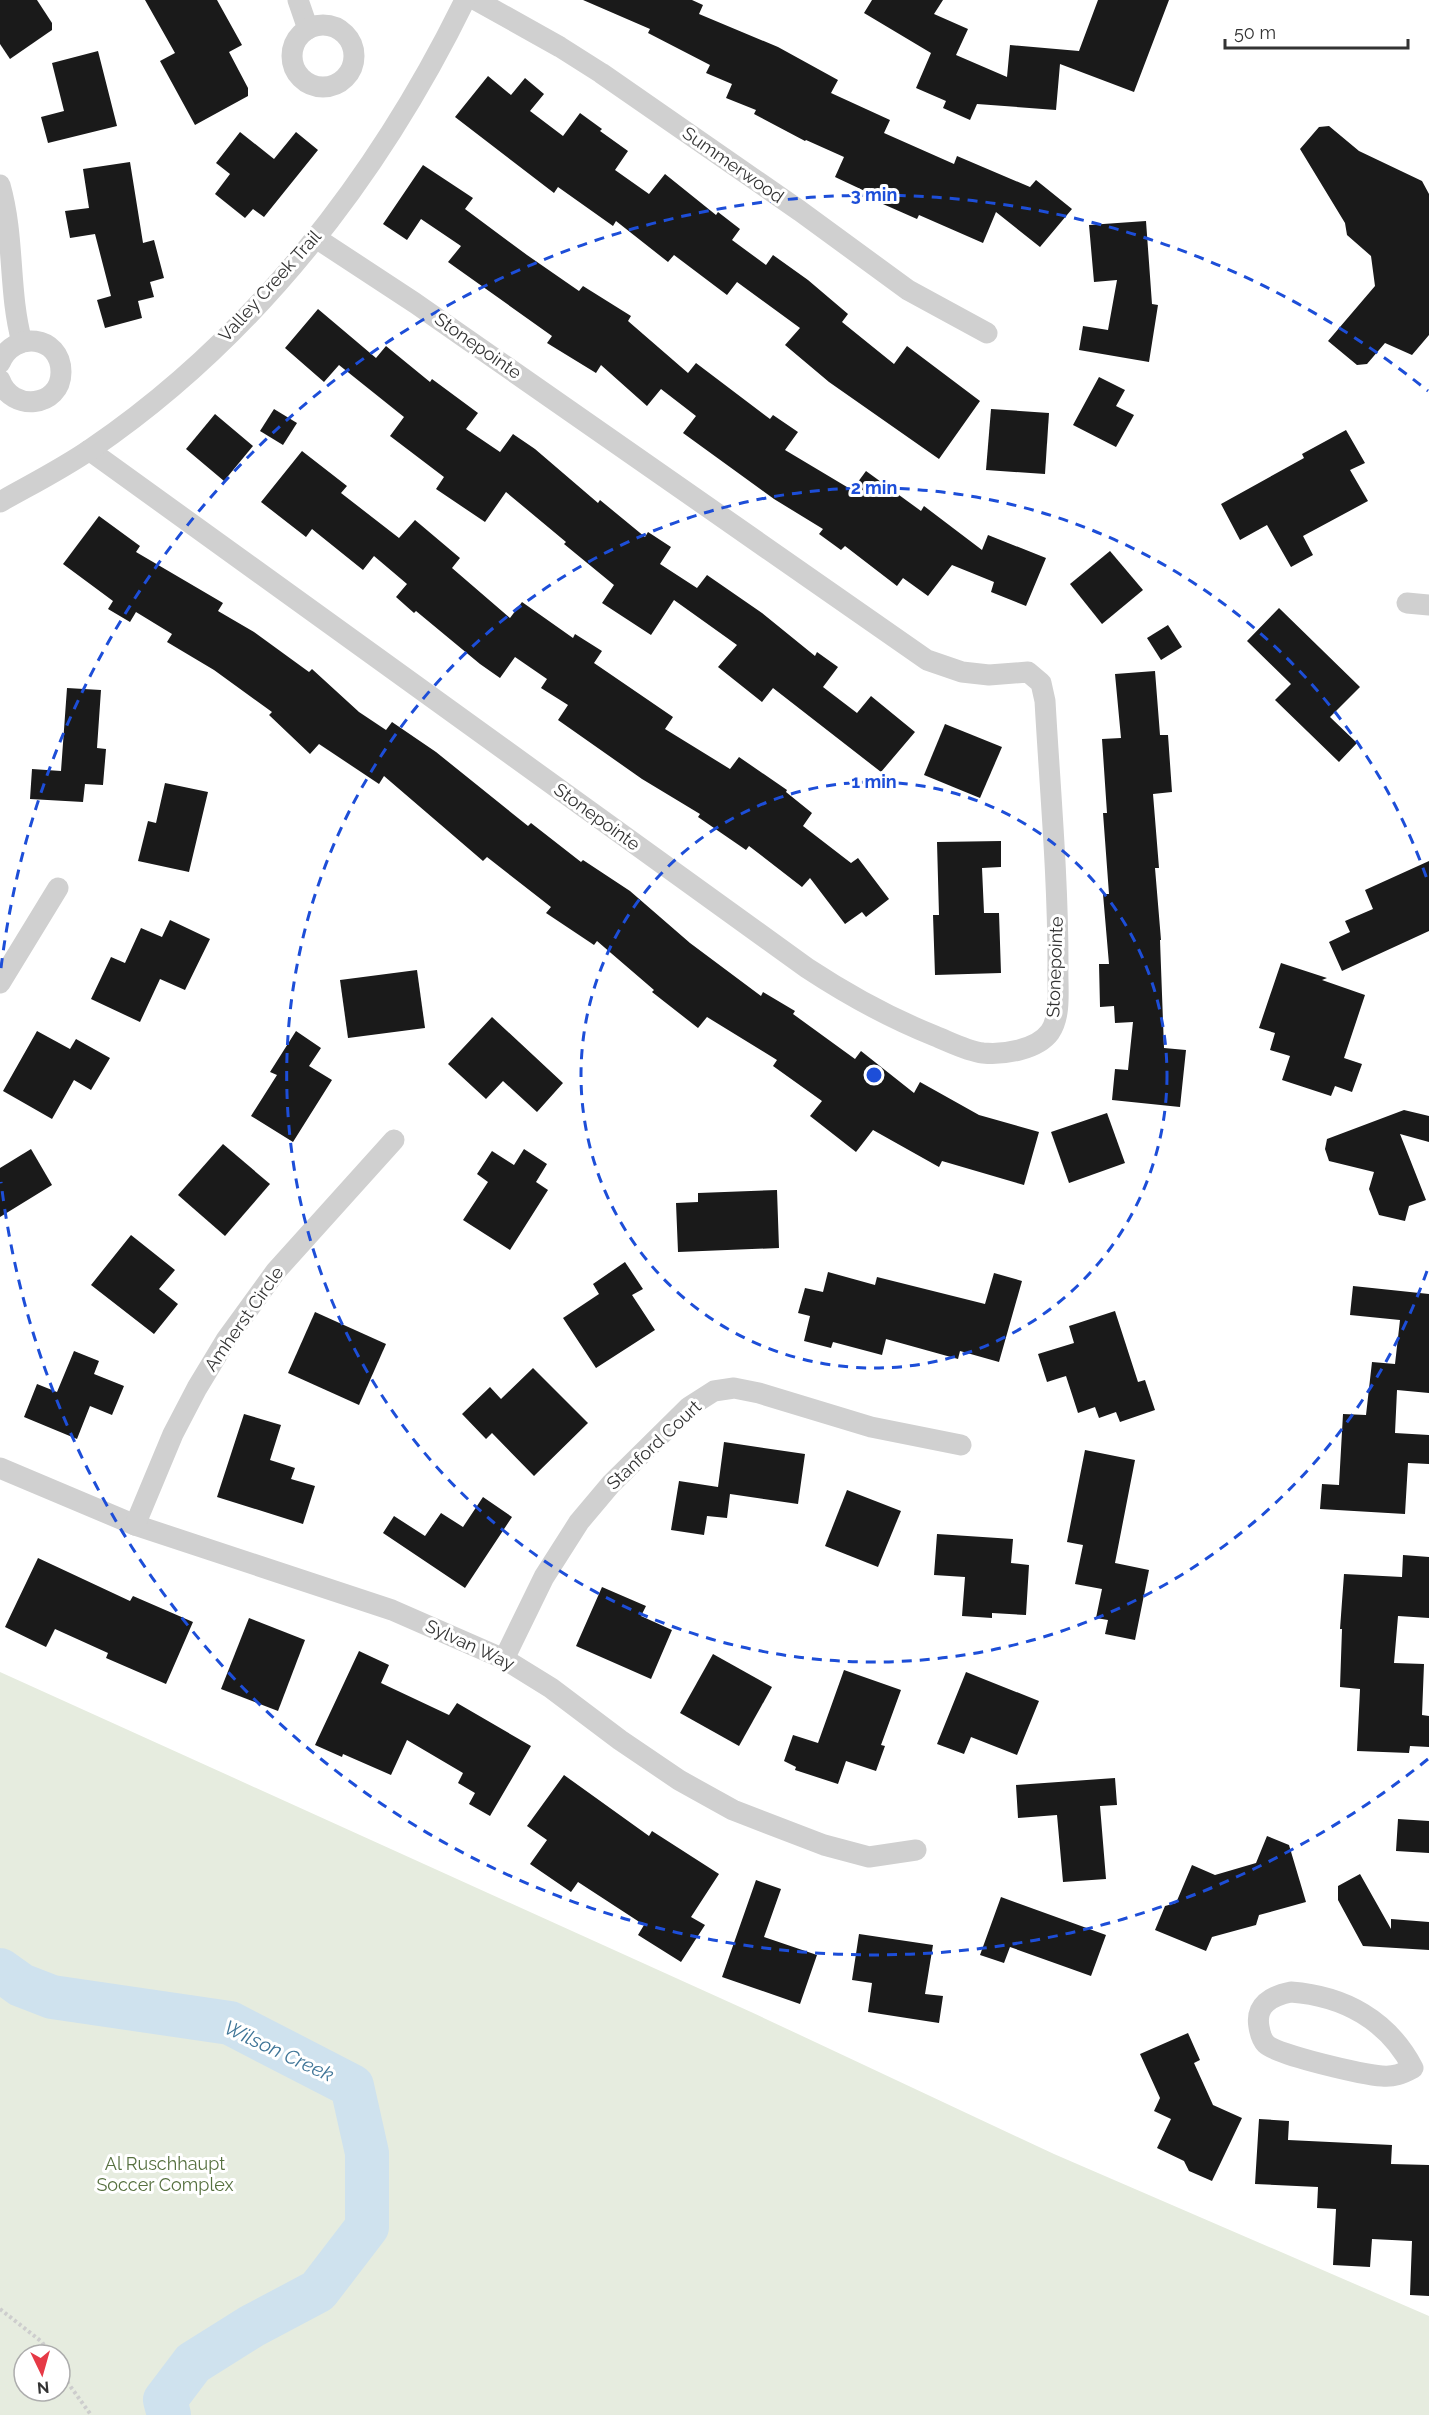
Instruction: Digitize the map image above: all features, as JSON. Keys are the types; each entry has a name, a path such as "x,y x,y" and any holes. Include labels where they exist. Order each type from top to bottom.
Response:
{"street":[{"path":"298,0 308,29"},
{"name":"Valley Creek Trail","path":"0,502 89,450 133,419 223,340 266,296 353,191 397,125 435,61 465,0"},
{"name":"Summerwood","path":"476,0 601,73 800,211 908,290 987,333"},
{"path":"0,185 8,222 21,342"},
{"name":"Stonepointe","path":"89,450 787,954 850,996 903,1023 983,1053 1022,1050 1038,1043 1049,1033 1056,1019 1058,921 1045,701 1041,683 1029,672 989,675 962,672 927,660 415,303 316,238"},
{"path":"0,363 8,349 21,342 37,341 47,345 55,353 60,362 61,373 57,388 45,399 34,402 24,402 9,395 0,380"},
{"path":"1407,603 1429,605"},
{"path":"0,983 58,888"},
{"name":"Amherst Circle","path":"135,1525 173,1434 196,1388 226,1340 276,1271 394,1140"},
{"name":"Stanford Court","path":"504,1659 544,1577 579,1522 611,1484 689,1407 714,1391 734,1388 759,1393 871,1427 962,1445"},
{"name":"Sylvan Way","path":"0,1468 135,1525 392,1610 504,1659 551,1688 620,1740 679,1780 733,1810 824,1845 869,1857 916,1850"},
{"path":"1291,1992 1315,1994 1345,2003 1383,2028 1421,2071 1382,2076 1360,2073 1283,2053 1267,2046 1257,2017 1262,2007 1274,1995 1291,1992"}],"path":[{"path":"0,2309 43,2343"},
{"path":"72,2389 91,2415"}],"green space":[{"name":"Al Ruschhaupt Soccer Complex","path":"0,1672 751,2012 1054,2154 1429,2316 1429,2415 0,2415"}],"building":[{"path":"0,0 37,0 52,23 52,30 10,59 0,44"},
{"path":"145,0 217,0 242,45 229,52 248,88 248,96 195,125 160,61 175,53"},
{"path":"583,0 692,0 703,5 699,14 778,47 838,80 831,93 890,120 884,133 954,164 957,156 1030,187 1036,180 1072,209 1040,247 996,212 983,243 919,215 917,219 867,197 869,193 835,177 844,157 805,141 754,114 756,110 726,98 732,84 706,73 710,65 648,33 650,29"},
{"path":"872,0 943,0 934,14 968,29 956,55 1007,77 1010,45 1079,51 1098,0 1169,0 1134,92 1060,64 1056,110 977,104 970,120 943,108 946,101 916,88 931,53 864,13"},
{"path":"98,51 117,126 48,143 41,117 64,111 52,63"},
{"path":"488,76 511,95 525,78 544,94 530,111 563,136 580,113 628,151 615,170 649,194 665,174 716,215 718,212 740,229 732,240 766,265 773,255 808,280 848,314 842,322 894,364 907,346 980,401 939,459 829,382 785,345 800,328 737,282 727,295 674,255 668,262 616,221 613,226 558,187 554,193 455,117"},
{"path":"1329,126 1359,151 1422,181 1429,194 1429,335 1412,355 1385,343 1367,364 1357,365 1328,341 1375,286 1371,256 1347,235 1345,223 1300,149 1319,127"},
{"path":"240,132 274,159 296,132 318,150 264,217 253,209 245,218 215,194 230,174 216,163"},
{"path":"130,162 143,243 154,240 164,278 150,282 154,297 138,301 142,318 105,328 97,300 111,296 95,234 70,238 65,211 89,208 83,169"},
{"path":"423,165 473,198 465,209 527,255 579,291 583,286 631,316 628,321 688,373 696,363 770,419 773,415 798,432 785,450 852,490 866,471 921,511 924,506 982,550 988,535 1046,558 1026,606 991,592 994,582 952,565 928,596 903,578 897,586 845,546 841,550 819,534 823,529 774,499 683,433 696,416 661,389 647,406 601,365 596,373 547,343 552,336 448,262 461,246 421,219 407,240 383,224"},
{"path":"1146,221 1152,304 1158,305 1149,362 1079,350 1083,326 1108,330 1117,280 1094,282 1089,225"},
{"path":"318,309 376,358 386,346 430,382 432,379 478,413 466,429 500,452 513,434 535,449 598,503 600,500 645,537 648,532 671,547 660,564 697,588 707,575 762,613 815,656 817,652 838,667 823,687 857,713 871,696 915,732 881,772 773,688 762,702 718,667 737,645 674,600 651,635 602,603 614,585 506,492 485,522 436,489 444,477 390,436 404,417 339,365 324,382 285,348"},
{"path":"1099,377 1125,390 1116,406 1134,415 1116,447 1073,425"},
{"path":"274,409 297,423 283,445 260,431"},
{"path":"991,409 1049,413 1045,474 986,470"},
{"path":"215,414 253,446 224,481 186,449"},
{"path":"1346,430 1365,463 1350,470 1368,501 1303,536 1313,555 1291,567 1267,525 1240,540 1221,504 1304,458 1302,454"},
{"path":"302,451 347,486 341,493 399,538 415,520 460,558 452,568 510,618 522,602 573,638 575,634 602,651 594,663 673,717 665,729 730,769 739,757 787,790 786,792 812,813 803,826 851,863 858,858 889,899 866,917 862,912 845,924 810,878 802,887 749,846 746,850 698,817 700,814 642,779 558,720 568,705 541,688 547,679 515,657 500,678 396,597 407,584 374,556 363,570 312,529 306,537 261,502"},
{"path":"99,516 140,546 136,552 223,603 218,611 254,632 309,672 312,669 359,712 386,730 392,722 436,752 528,826 531,823 581,862 583,860 630,891 690,943 761,996 763,992 795,1011 793,1014 855,1059 861,1051 914,1093 920,1082 979,1115 1039,1132 1024,1185 942,1161 939,1167 873,1130 856,1152 810,1116 822,1101 773,1066 777,1060 707,1017 698,1028 652,992 654,990 597,941 594,945 546,913 551,907 487,857 483,861 384,776 379,784 319,744 310,754 269,715 272,712 214,670 167,642 172,634 136,612 130,622 108,609 113,601 63,564"},
{"path":"1110,551 1143,590 1102,624 1070,584"},
{"path":"1279,608 1360,687 1330,717 1357,743 1339,762 1275,700 1291,684 1247,641"},
{"path":"1168,625 1182,647 1161,660 1147,638"},
{"path":"1155,671 1160,735 1168,735 1172,792 1153,794 1159,868 1155,868 1161,940 1164,1048 1186,1050 1180,1107 1112,1100 1115,1069 1128,1070 1133,1022 1115,1023 1114,1006 1100,1007 1099,964 1109,964 1103,894 1109,894 1103,813 1107,813 1102,739 1121,738 1115,674"},
{"path":"67,688 101,690 97,748 106,749 103,785 85,784 83,802 30,799 32,769 61,771"},
{"path":"945,724 1002,747 980,798 924,775"},
{"path":"165,783 208,792 189,872 138,861 148,821 156,823"},
{"path":"1001,841 1001,867 982,868 984,913 999,913 1001,973 935,975 933,915 939,915 937,842"},
{"path":"1429,861 1429,931 1342,971 1329,942 1350,932 1345,921 1373,909 1365,890"},
{"path":"170,920 210,939 185,990 160,979 140,1022 91,999 111,957 125,963 141,928 162,937"},
{"path":"1281,963 1327,978 1322,980 1365,995 1344,1058 1362,1064 1352,1092 1335,1086 1331,1096 1282,1080 1290,1056 1270,1050 1275,1033 1259,1028"},
{"path":"417,970 425,1028 348,1038 340,980"},
{"path":"492,1017 563,1083 537,1112 503,1081 486,1099 448,1064"},
{"path":"37,1031 70,1049 76,1039 110,1058 91,1090 74,1080 52,1119 3,1091"},
{"path":"296,1031 321,1048 309,1066 332,1080 293,1142 251,1116 277,1075 270,1072"},
{"path":"1404,1110 1429,1116 1429,1142 1400,1134 1426,1200 1409,1206 1405,1221 1379,1215 1369,1189 1374,1172 1329,1161 1325,1149 1327,1139"},
{"path":"1107,1113 1125,1163 1069,1183 1051,1132"},
{"path":"223,1144 270,1184 225,1236 178,1195"},
{"path":"31,1149 52,1185 0,1217 0,1168"},
{"path":"524,1149 547,1164 536,1182 548,1190 510,1250 463,1220 488,1182 477,1174 492,1151 514,1165"},
{"path":"777,1190 779,1248 678,1252 676,1203 698,1202 698,1193"},
{"path":"131,1235 175,1270 159,1289 178,1304 154,1334 91,1285"},
{"path":"625,1262 643,1289 632,1295 655,1330 596,1368 563,1318 599,1294 593,1284"},
{"path":"828,1272 875,1285 877,1277 985,1304 994,1273 1022,1281 999,1362 960,1351 958,1359 886,1339 882,1355 833,1342 831,1348 804,1341 810,1316 798,1313 805,1288 823,1292"},
{"path":"1353,1286 1429,1294 1429,1393 1397,1390 1395,1433 1429,1435 1429,1464 1408,1463 1405,1514 1320,1509 1322,1484 1339,1485 1343,1414 1366,1415 1372,1362 1395,1364 1400,1320 1350,1315"},
{"path":"1115,1311 1138,1382 1145,1380 1155,1410 1120,1422 1116,1412 1099,1418 1095,1407 1078,1413 1066,1376 1047,1382 1038,1354 1074,1343 1069,1326"},
{"path":"315,1312 386,1344 359,1405 288,1373"},
{"path":"74,1351 99,1361 94,1374 124,1386 112,1415 90,1406 77,1439 24,1417 37,1384 57,1392"},
{"path":"533,1368 588,1423 534,1476 492,1433 486,1439 462,1414 490,1387 501,1399"},
{"path":"244,1414 281,1425 270,1460 295,1468 291,1479 315,1486 303,1524 217,1497"},
{"path":"724,1442 805,1454 798,1504 730,1494 727,1518 707,1516 704,1535 671,1530 679,1481 718,1487"},
{"path":"1085,1450 1135,1460 1115,1563 1149,1570 1135,1640 1105,1634 1108,1620 1096,1618 1102,1589 1075,1584 1083,1545 1067,1542"},
{"path":"847,1490 901,1511 878,1567 825,1546"},
{"path":"483,1497 512,1517 465,1588 383,1533 394,1516 425,1536 441,1513 463,1527"},
{"path":"937,1534 1013,1539 1011,1563 1029,1565 1026,1615 992,1613 992,1618 962,1616 965,1577 934,1575"},
{"path":"1403,1555 1429,1557 1429,1618 1398,1616 1394,1663 1424,1664 1422,1715 1429,1716 1429,1747 1410,1746 1409,1753 1357,1751 1360,1689 1340,1687 1342,1629 1340,1629 1344,1574 1402,1577"},
{"path":"38,1558 130,1601 133,1596 193,1622 166,1684 106,1658 108,1653 55,1629 46,1647 5,1627"},
{"path":"602,1587 646,1606 641,1616 672,1630 651,1679 576,1646"},
{"path":"249,1618 305,1640 278,1711 221,1689"},
{"path":"359,1651 389,1665 381,1683 449,1715 457,1703 531,1746 490,1816 469,1804 475,1793 458,1783 463,1773 407,1740 391,1775 343,1754 342,1757 315,1745"},
{"path":"713,1654 772,1687 739,1746 680,1713"},
{"path":"844,1670 901,1690 881,1745 885,1746 876,1771 846,1761 838,1784 795,1770 796,1767 784,1761 793,1735 818,1743"},
{"path":"966,1672 1039,1701 1017,1755 971,1737 964,1754 937,1744"},
{"path":"564,1775 649,1836 652,1831 719,1874 691,1917 705,1925 681,1962 638,1935 644,1925 578,1882 571,1892 530,1864 547,1840 527,1826"},
{"path":"1115,1778 1117,1805 1100,1806 1106,1879 1063,1882 1057,1815 1018,1818 1016,1785"},
{"path":"1398,1819 1429,1821 1429,1853 1396,1851"},
{"path":"1267,1836 1289,1845 1306,1902 1259,1915 1256,1925 1212,1937 1206,1951 1155,1930 1165,1906 1176,1903 1192,1865 1215,1875 1256,1863"},
{"path":"1360,1874 1391,1929 1391,1919 1429,1922 1429,1950 1363,1946 1338,1900 1338,1886"},
{"path":"756,1880 781,1889 764,1937 817,1955 800,2004 722,1977"},
{"path":"1001,1897 1106,1935 1091,1976 1010,1947 1004,1963 980,1955"},
{"path":"859,1934 933,1945 925,1994 943,1996 939,2023 868,2012 872,1983 852,1980"},
{"path":"1188,2033 1200,2060 1194,2063 1213,2105 1242,2118 1212,2181 1189,2171 1184,2161 1157,2148 1171,2119 1154,2111 1160,2098 1140,2054"},
{"path":"1259,2119 1289,2121 1288,2140 1392,2145 1391,2164 1429,2165 1429,2296 1410,2295 1412,2241 1372,2239 1370,2267 1333,2265 1336,2209 1317,2208 1318,2187 1255,2184"}],"waterway":[{"name":"Wilson Creek","path":"0,1970 21,1985 52,1997 230,2023 352,2086 367,2153 367,2227 318,2291 252,2326 193,2363 165,2400 169,2415"}]}
